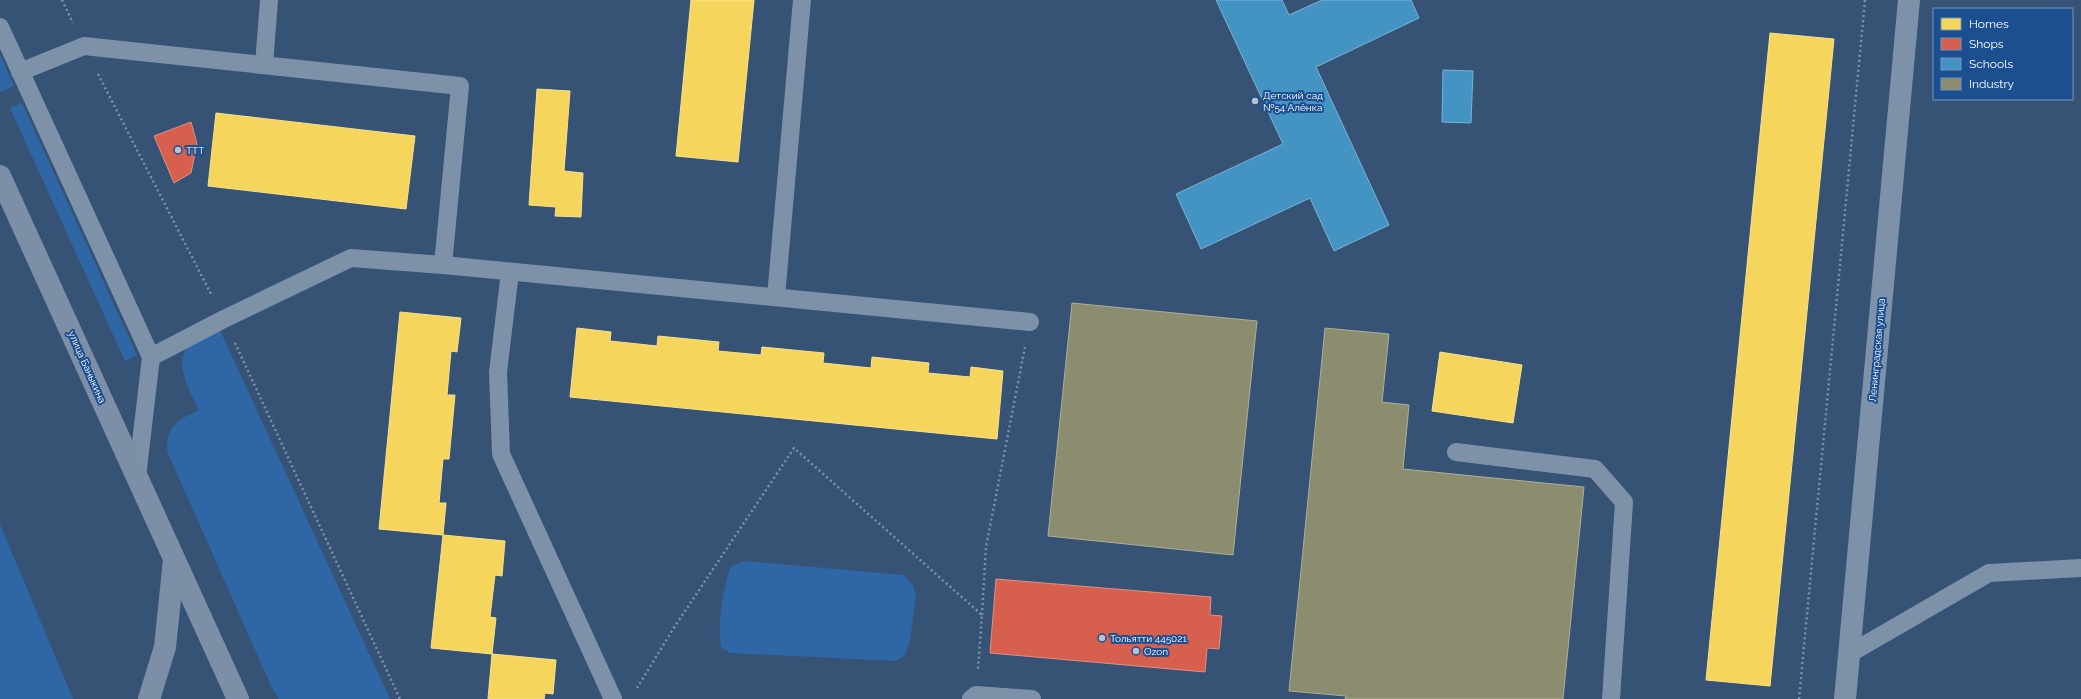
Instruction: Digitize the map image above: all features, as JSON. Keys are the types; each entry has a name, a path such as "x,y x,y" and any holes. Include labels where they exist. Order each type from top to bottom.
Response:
{"main road":[{"name":"улица Баныкина","path":"0,176 238,699"},
{"path":"149,699 165,647 174,559"}],"street":[{"name":"Ленинградская улица","path":"1845,699 1909,0"}],"lane":[{"path":"264,65 270,0"},
{"path":"776,297 802,0"},
{"path":"0,27 151,357 137,477"},
{"path":"20,72 84,46 460,86 443,265"},
{"path":"151,357 224,319 351,258 443,265 1030,322"},
{"path":"510,272 498,372 501,454 613,699"},
{"path":"1456,452 1595,469 1624,502 1611,699"},
{"path":"1849,654 1989,574 2081,568"},
{"path":"974,697 1032,699"}],"path":[{"path":"62,0 84,46 224,319 400,699"},
{"path":"1799,699 1865,0"},
{"path":"974,697 982,615 986,547 1030,322"},
{"path":"634,692 675,626 794,448 982,615"}],"shaded area":[{"path":"0,54 14,86 1,92 0,89"},
{"path":"22,103 137,355 125,361 10,108"},
{"path":"218,326 390,699 279,699 271,686 167,451 167,442 171,430 179,421 199,410 185,378 182,360 184,352 195,340"},
{"path":"0,524 73,699 0,699"},
{"path":"744,561 904,575 913,585 916,595 910,641 905,655 896,661 730,653 721,647 720,617 731,566"}],"building: Homes":[{"path":"691,0 754,0 738,162 676,156"},
{"path":"1770,33 1834,39 1770,686 1706,680"},
{"path":"537,89 570,91 564,171 583,173 581,217 555,216 556,207 529,205"},
{"path":"216,113 415,136 406,209 208,186"},
{"path":"400,312 461,318 457,352 451,351 447,395 455,395 449,459 443,459 439,503 446,503 443,535 379,529"},
{"path":"577,328 611,332 610,341 657,346 658,336 719,342 718,351 761,355 762,347 824,353 823,363 871,368 872,357 929,363 928,373 970,377 971,367 1003,371 997,439 570,397"},
{"path":"1440,352 1522,365 1513,423 1432,411"},
{"path":"443,535 505,541 502,576 495,575 490,617 496,618 492,654 431,648"},
{"path":"492,654 556,660 553,694 545,693 544,699 488,699"}],"building: Shops":[{"path":"191,122 197,144 191,173 174,183 154,136"},
{"path":"996,579 1211,597 1210,615 1222,616 1219,649 1207,648 1205,672 990,653"}],"building: Schools":[{"path":"1216,0 1282,0 1289,15 1322,0 1411,0 1419,18 1316,67 1389,225 1334,251 1310,198 1201,249 1176,194 1283,144"},
{"path":"1443,70 1473,71 1471,123 1442,122"}],"building: Industry":[{"path":"1072,303 1257,321 1233,555 1048,536"},
{"path":"1325,328 1389,334 1382,402 1409,405 1403,469 1584,487 1563,699 1345,699 1346,696 1289,691"}],"place":[{"name":"Детский сад №54 Алёнка","path":"1255,101"},
{"name":"ТТТ","path":"178,150"},
{"name":"Тольятти 445021","path":"1102,638"},
{"name":"Ozon","path":"1136,651"}]}
